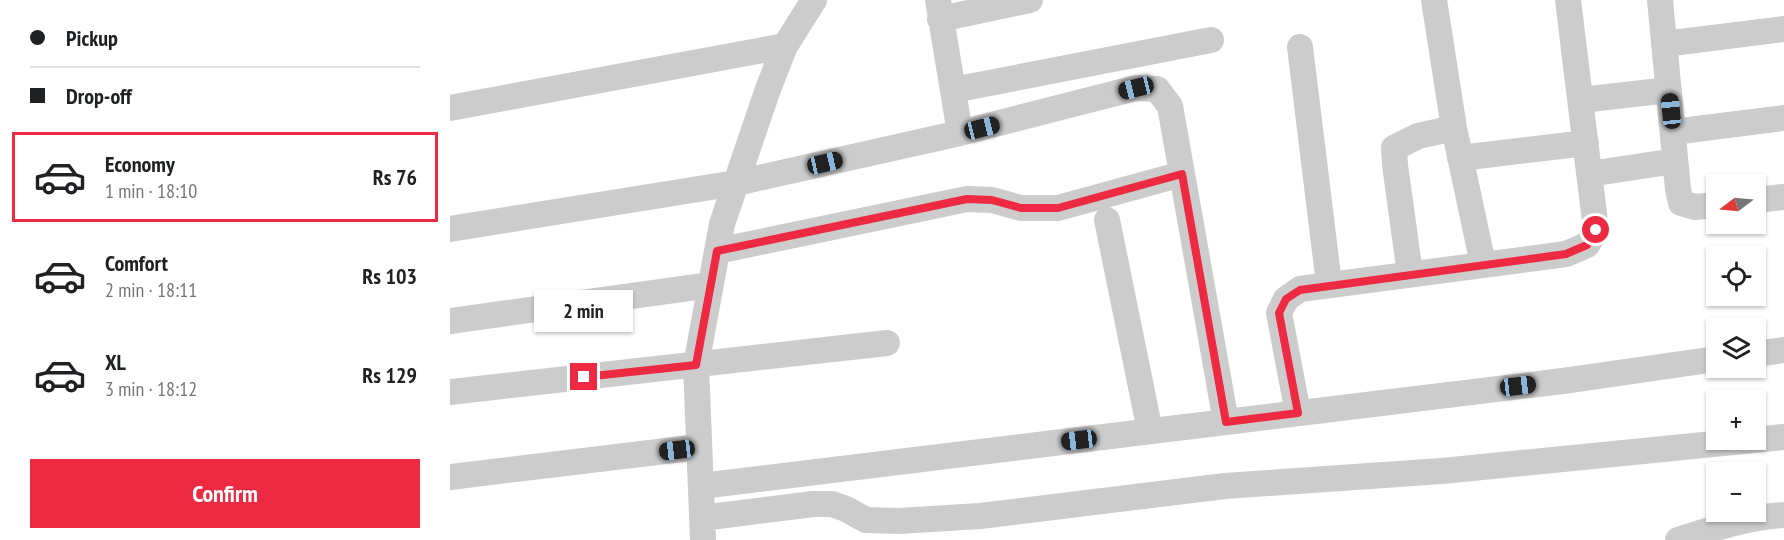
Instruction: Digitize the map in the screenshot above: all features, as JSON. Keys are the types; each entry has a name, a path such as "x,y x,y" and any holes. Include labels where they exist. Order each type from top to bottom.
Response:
{"street":[{"path":"814,0 785,46 722,224 696,365 702,529 822,504 832,504 846,509 866,520 899,521 980,516 1225,486 1442,471 1784,437"},
{"path":"960,133 939,9 1030,0"},
{"path":"1434,0 1454,128 1483,264"},
{"path":"1298,413 1279,313 1286,299 1300,290 1329,284 1566,254 1587,245 1596,230 1568,0"},
{"path":"1660,0 1681,203 1695,207 1706,206"},
{"path":"1664,44 1784,29"},
{"path":"953,90 1211,40"},
{"path":"450,108 785,46"},
{"path":"1300,47 1329,284"},
{"path":"450,230 736,183 960,133 1136,88 1157,89 1170,106 1226,422"},
{"path":"1581,100 1668,90"},
{"path":"1672,132 1784,118"},
{"path":"1410,274 1394,148 1418,136 1454,128"},
{"path":"1460,158 1586,143"},
{"path":"1589,174 1675,161"},
{"path":"717,251 967,199 992,200 1021,208 1058,208 1182,174"},
{"path":"1766,199 1784,197"},
{"path":"1107,220 1150,431"},
{"path":"450,321 711,285"},
{"path":"450,392 888,343"},
{"path":"1766,352 1784,350"},
{"path":"701,486 1563,381 1706,360"},
{"path":"450,477 699,447"},
{"path":"1678,540 1742,520 1784,515"}],"route":[{"path":"584,377 696,365 717,251 967,199 992,200 1021,208 1058,208 1182,174 1226,422 1298,413 1279,313 1286,299 1300,290 1329,284 1566,254 1587,245 1596,230"}]}
